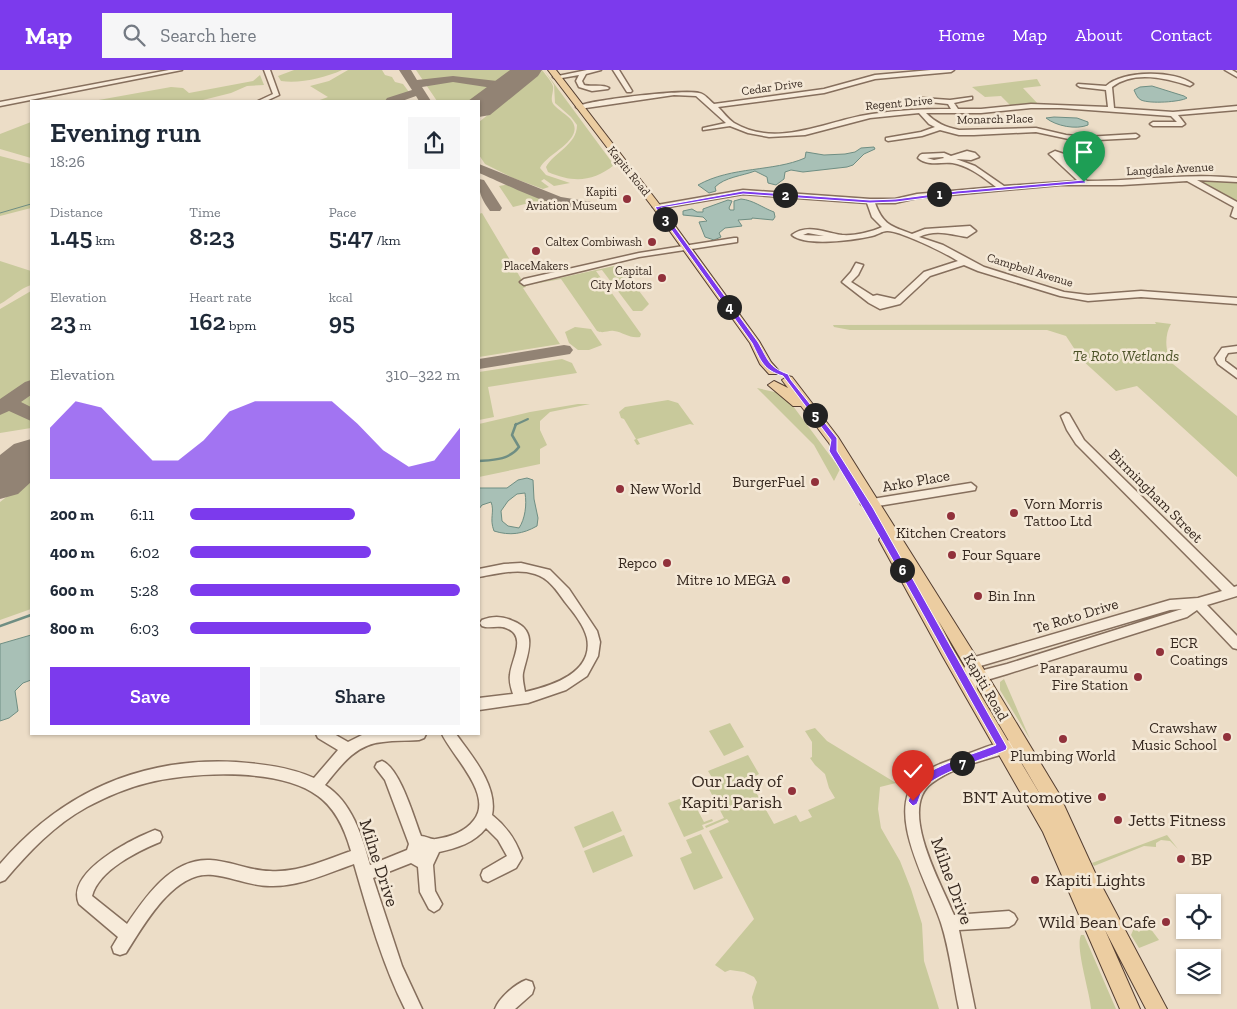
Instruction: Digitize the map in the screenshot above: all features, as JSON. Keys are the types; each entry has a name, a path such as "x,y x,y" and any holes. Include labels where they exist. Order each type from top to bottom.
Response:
{"main road":[{"name":"Kapiti Road","path":"554,73 657,207 755,343 766,364 773,371"},
{"path":"773,371 784,374 788,380 783,385 768,383 764,378 766,374 773,371"},
{"name":"Kapiti Road","path":"788,380 834,445 974,671 1048,826 1130,1009"},
{"name":"Kapiti Road","path":"774,385 794,399 834,445"},
{"name":"Kapiti Road","path":"870,504 949,655 973,695 1052,798 1094,890 1156,1009"}],"street":[{"path":"0,104 178,70"},
{"path":"263,100 276,94 267,70"},
{"path":"554,73 583,74 598,70"},
{"path":"616,70 629,91"},
{"name":"Cedar Drive","path":"714,106 824,91 895,72 951,70"},
{"path":"1228,70 1237,75"},
{"path":"583,74 579,81 581,86 606,88"},
{"path":"1111,110 1109,88 1110,84 1115,80 1135,76 1167,77 1177,78 1190,84"},
{"path":"1080,84 1109,88"},
{"name":"Regent Drive","path":"579,107 684,92 702,96 732,124 758,134 782,136 821,129 870,116 921,111 956,112 1045,106 1172,114 1237,108"},
{"path":"922,100 950,102 970,98"},
{"path":"950,102 956,112"},
{"name":"Monarch Place","path":"921,111 928,122 939,128 965,133 1038,130 1072,138 1136,136"},
{"path":"1153,124 1182,124 1172,114"},
{"path":"705,129 732,124"},
{"path":"888,139 922,134 939,128"},
{"path":"954,159 985,174 1002,188"},
{"path":"1066,164 1084,182"},
{"name":"Langdale Avenue","path":"657,207 743,192 870,201 896,201 918,196 1084,182 1122,183 1207,176 1237,180"},
{"path":"1186,177 1236,210"},
{"path":"870,201 876,217 888,228"},
{"path":"838,236 871,234 888,228"},
{"name":"Campbell Avenue","path":"888,228 940,247 965,262 1081,298 1141,294 1237,300"},
{"path":"912,237 926,231 945,230"},
{"path":"524,282 685,247 734,240"},
{"path":"859,265 856,273 846,282 873,300 877,298 896,302 906,297 927,274 965,262"},
{"path":"1237,349 1225,350 1220,358 1221,362 1237,375"},
{"name":"Birmingham Street","path":"1066,416 1080,442 1234,592"},
{"name":"Arko Place","path":"870,504 971,486"},
{"path":"480,573 501,568 520,567 546,573 564,589 592,634 594,642 589,663 573,680 520,699 480,704"},
{"name":"Te Roto Drive","path":"974,671 1010,652 1177,603 1198,603 1234,592"},
{"path":"1198,603 1237,644"},
{"name":"Te Roto Drive","path":"974,671 1008,669 1186,612 1198,603"},
{"path":"486,623 506,623 516,628 522,634 523,653 516,676 520,699"},
{"path":"1095,627 1105,638"},
{"path":"1008,669 1007,656 1010,652"},
{"path":"949,655 974,671 970,688 973,695"},
{"path":"325,735 347,749"},
{"path":"316,786 347,749 371,738 392,735"},
{"path":"364,875 464,837 475,830 485,819 487,801 485,794 475,773 450,735"},
{"name":"Milne Drive","path":"967,1009 949,923 919,849 912,824 913,801 919,786 927,779 949,768 1011,746"},
{"path":"382,767 390,776 422,852 428,892 434,904"},
{"name":"Milne Drive","path":"0,876 29,842 59,817 100,793 137,778 173,770 238,768 283,774 316,786 332,799 347,821 380,926 414,1009"},
{"path":"485,819 500,830 512,849 515,858 511,863 488,875"},
{"path":"154,837 132,846 109,862 84,890 84,899 124,941 161,893 174,879 187,870 209,866 272,879 296,875 359,855"},
{"path":"949,923 1009,919"},
{"path":"503,1009 526,988"}],"green space":[{"path":"294,70 342,70 328,76 304,81 281,81 278,76"},
{"path":"348,70 382,70 385,75 392,77 395,82 403,84 409,92 388,100 320,100 328,97 310,86 329,81"},
{"path":"416,70 512,70 472,100 436,100"},
{"path":"537,70 542,70 553,86 553,103 572,121 575,128 569,141 549,157 540,168 546,175 570,183 554,186 544,179 541,181 549,187 543,189 513,178 485,164 480,156 480,121 542,71"},
{"path":"544,70 614,165 606,171 590,178 582,179 566,178 548,172 546,167 573,138 577,125 555,103 554,85"},
{"path":"260,75 264,85 247,86 231,93 203,100 99,100 171,87 183,88 189,93 253,81"},
{"path":"1037,79 1041,86 1023,88 1039,105 1012,107 1001,96 985,97 972,87"},
{"path":"30,122 30,158 0,149 0,134"},
{"path":"0,156 30,164 30,208 0,216"},
{"path":"1193,179 1237,182 1237,202"},
{"path":"510,184 542,196 550,209 533,202 513,207 499,186"},
{"path":"482,213 526,287 523,288 560,344 480,357 480,214"},
{"path":"0,261 30,271 30,286 0,304"},
{"path":"620,266 649,304 642,311 633,311 602,270 596,271 641,334 640,337 633,337 614,331 597,331 561,279 528,285"},
{"path":"30,292 30,428 0,433 0,309"},
{"name":"Te Roto Wetlands","path":"1155,322 1171,324 1167,333 1166,344 1168,355 1173,364 1237,416 1237,477 1137,386 1116,391 1081,359 1066,336 1047,330 850,330 834,327 833,325 1156,324"},
{"path":"575,327 591,329 602,345 589,350 578,350 569,343 565,332"},
{"path":"562,359 572,363 577,373 488,387 494,417 480,420 480,372"},
{"path":"757,388 779,393 790,402 840,469 834,481 814,445"},
{"path":"668,400 678,403 694,425 690,424 637,439 640,444 637,445 634,440 636,439 624,419 621,418 619,412 625,407"},
{"path":"578,404 590,404 550,412 540,421 540,430 547,445 540,449 540,464 480,477 480,424 530,412"},
{"path":"30,479 30,609 0,620 0,502"},
{"path":"1004,679 1030,739 1000,690 1000,682"},
{"path":"730,723 744,747 724,756 709,731"},
{"path":"815,728 827,741 896,783 880,787 878,809 881,828 900,861 911,889 922,924 924,961 939,1009 754,1009 752,997 757,982 754,977 744,972 730,970 725,972 715,965 754,919 709,831 729,822 727,819 706,828 705,826 724,818 708,787 716,784 708,771 748,755 759,774 748,780 760,799 755,801 757,805 762,803 774,824 796,815 800,822 812,817 808,810 835,798 829,788 825,774 810,758 812,757 812,742 805,731"},
{"path":"690,795 695,806 693,807 694,809 697,809 704,822 712,819 713,821 702,825 704,829 684,837 668,803"},
{"path":"613,811 622,831 583,848 574,827"},
{"path":"701,834 723,878 694,890 680,858 692,853 686,840"},
{"path":"624,835 633,856 593,873 584,851"},
{"path":"1167,835 1178,849 1170,841 1161,840 1156,843 1156,847 1144,846 1094,866 1092,863"},
{"path":"1147,924 1159,940 1139,948 1131,935 1134,928 1139,932"},
{"path":"1081,935 1084,935 1116,1009 1091,1009 1081,960"}],"shaded area":[{"path":"1152,86 1187,98 1178,101 1151,102 1138,98 1134,90 1140,87"},
{"path":"1046,118 1077,118 1088,122 1088,125 1078,127 1066,126"},
{"path":"874,147 875,149 864,154 853,165 803,172 791,170 785,172 784,179 776,185 768,183 767,177 755,171 724,181 715,187 716,191 709,193 698,185 725,175 793,162 805,158 806,152 824,155 845,154 855,152 861,148"},
{"path":"741,199 754,202 774,212 775,217 773,220 752,218 738,220 742,226 725,228 719,233 721,237 714,240 705,237 699,222 707,221 703,217 683,215 683,211 692,209 697,212 703,212 703,209 728,200 732,201 730,210 734,210 734,201"},
{"path":"527,478 533,480 538,518 537,526 527,531 516,533 494,531 491,502 480,508 480,488 507,488 518,480","holes":["525,493 526,502 523,520 519,528 508,526 502,521 501,511 508,501 517,494"]},
{"path":"30,635 30,680 23,683 15,691 18,711 9,718 0,721 0,644"}],"waterway":[{"path":"0,213 30,204"},
{"path":"516,425 528,419"},
{"path":"480,461 506,457 519,447 512,435 516,425"},
{"path":"0,626 30,615"}],"taxiway":[{"path":"405,70 414,84"},
{"path":"414,84 453,79 506,86"},
{"path":"414,84 419,91"},
{"path":"394,100 419,91"},
{"path":"419,91 424,100"},
{"path":"480,168 556,200 587,205"},
{"path":"480,185 495,208"},
{"path":"480,364 564,350"},
{"path":"8,403 30,387"},
{"path":"0,405 8,403"},
{"path":"0,409 8,403"},
{"path":"8,403 30,414"}],"runway":[{"path":"480,107 528,70"},
{"path":"0,481 30,457"}],"place":[{"name":"Kapiti Aviation Museum","path":"627,199"},
{"name":"Caltex Combiwash","path":"652,242"},
{"name":"PlaceMakers","path":"536,251"},
{"name":"Capital City Motors","path":"662,278"},
{"name":"BurgerFuel","path":"815,482"},
{"name":"New World","path":"620,489"},
{"name":"Vorn Morris Tattoo Ltd","path":"1014,513"},
{"name":"Kitchen Creators","path":"951,516"},
{"name":"Four Square","path":"952,555"},
{"name":"Repco","path":"667,563"},
{"name":"Mitre 10 MEGA","path":"786,580"},
{"name":"Bin Inn","path":"978,596"},
{"name":"ECR Coatings","path":"1160,652"},
{"name":"Paraparaumu Fire Station","path":"1138,677"},
{"name":"Crawshaw Music School","path":"1227,737"},
{"name":"Plumbing World","path":"1063,739"},
{"name":"Our Lady of Kapiti Parish","path":"792,791"},
{"name":"BNT Automotive","path":"1102,797"},
{"name":"Jetts Fitness","path":"1118,820"},
{"name":"BP","path":"1181,859"},
{"name":"Kapiti Lights","path":"1035,880"},
{"name":"Wild Bean Cafe","path":"1166,922"}],"route":[{"path":"913,801 919,786 927,779 1002,747 870,510 845,467 833,451 834,440 786,375 773,371 766,364 755,343 657,207 743,192 818,198 896,201 918,196 957,192 1060,182 1084,182"}]}
